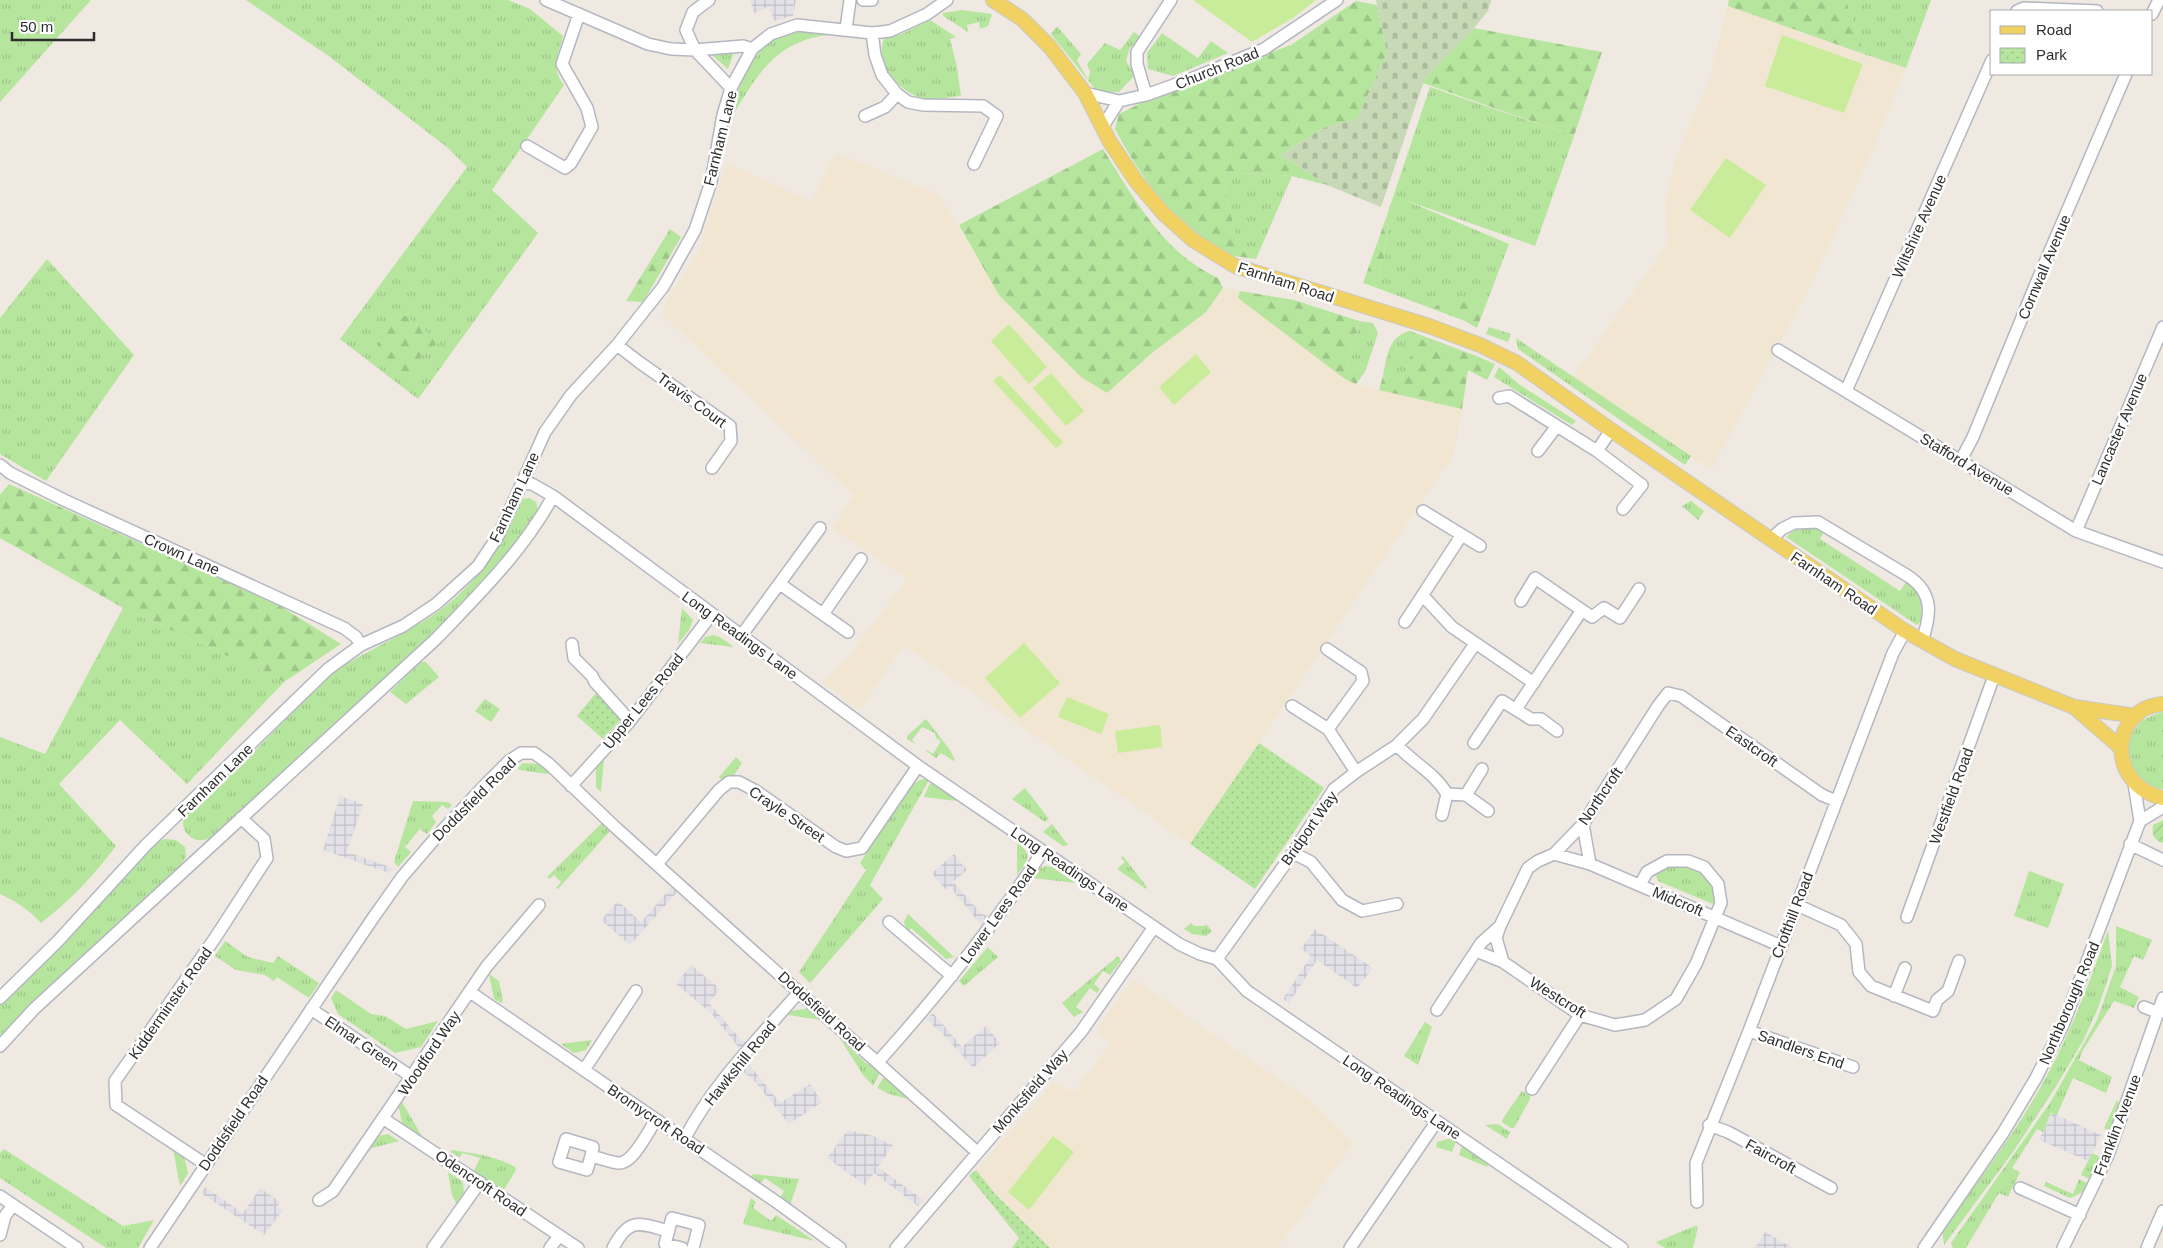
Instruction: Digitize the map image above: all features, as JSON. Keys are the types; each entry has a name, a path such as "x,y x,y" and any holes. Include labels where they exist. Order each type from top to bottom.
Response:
{"main road":[{"name":"Farnham Road","path":"993,0 1022,19 1050,47 1085,93 1110,142 1136,181 1163,213 1193,240 1235,266 1429,326 1480,345 1517,363 1611,430 1905,632 1955,659 2074,707 2136,716"},
{"path":"2163,704 2146,708 2136,716 2125,730 2121,748 2124,767 2134,784 2147,794 2163,798"},
{"name":"Farnham Road","path":"2074,707 2121,748"}],"street":[{"path":"546,0 648,44 671,49 695,50 743,46 752,49"},
{"path":"709,0 693,12 686,30 695,50 731,88"},
{"path":"846,29 850,0"},
{"path":"863,0 872,0"},
{"name":"Farnham Lane","path":"0,998 58,941 146,845 328,669 361,645 403,626 420,615 459,585 478,566 498,536 545,432 571,395 617,345 663,287 695,230 711,182 723,115 731,88 752,49 771,34 797,25 872,33 890,32 927,14 947,0"},
{"path":"1146,95 1137,64 1137,52 1171,0"},
{"name":"Church Road","path":"1085,93 1118,101 1146,95 1196,77 1264,49 1337,0"},
{"path":"2153,12 2159,0"},
{"path":"2019,10 2024,8 2081,5 2094,10"},
{"path":"527,146 565,168 571,163 592,127 587,108 562,64 579,14"},
{"path":"872,33 875,55 882,75 897,94 908,102 923,105 983,106 996,116 974,164"},
{"name":"Wiltshire Avenue","path":"1846,391 1990,65"},
{"name":"Cornwall Avenue","path":"1961,460 2126,75"},
{"path":"865,116 885,107 897,94"},
{"path":"1103,126 1118,101"},
{"name":"Lancaster Avenue","path":"2076,531 2163,327"},
{"name":"Travis Court","path":"617,345 730,426 731,441 712,468"},
{"name":"Stafford Avenue","path":"1778,350 2076,531 2163,562"},
{"path":"1499,398 1509,396 1596,451 1642,485 1623,509"},
{"path":"1538,452 1556,426"},
{"path":"1596,451 1611,430"},
{"name":"Crown Lane","path":"0,465 10,473 64,500 344,628 356,637 361,645"},
{"name":"Long Readings Lane","path":"522,484 532,484 553,496 918,766 1179,944 1200,954 1217,959 1247,991 1622,1248"},
{"path":"0,1046 34,1009 437,638 492,580 540,519 553,496"},
{"path":"1423,511 1480,546"},
{"path":"1771,539 1788,526 1802,522 1818,522 1908,576 1920,586 1927,600 1929,621 1922,641"},
{"path":"741,636 820,528"},
{"path":"1405,622 1461,536"},
{"path":"823,614 860,558"},
{"path":"1520,601 1535,578 1592,617 1604,608 1620,618 1639,589"},
{"path":"780,584 848,632"},
{"path":"1423,596 1452,627 1534,684"},
{"path":"1516,709 1582,610"},
{"name":"Upper Lees Road","path":"571,786 630,720 712,614"},
{"name":"Crofthill Road","path":"1697,1202 1696,1163 1892,653 1905,632"},
{"path":"572,644 574,658 630,720"},
{"name":"Bridport Way","path":"1217,959 1293,853 1334,789 1397,745 1423,720 1474,644"},
{"path":"1327,649 1361,672 1362,681 1328,729"},
{"name":"Westfield Road","path":"1907,917 1994,676"},
{"name":"Eastcroft","path":"1668,693 1682,696 1822,795 1836,801"},
{"name":"Northcroft","path":"1437,1010 1481,943 1500,926 1528,868 1554,854 1583,824 1668,693"},
{"path":"1474,742 1502,700 1531,719 1541,719 1557,730"},
{"path":"1292,706 1328,729 1356,772"},
{"path":"1397,745 1412,761 1441,783 1447,794 1442,815"},
{"name":"Doddsfield Road","path":"152,1244 402,877 438,835 509,761 521,753 534,753 549,764 657,864 977,1152"},
{"name":"Crayle Street","path":"657,864 718,790 729,782 739,782 756,791 836,847 846,851 862,848 918,766"},
{"path":"1466,795 1482,769"},
{"path":"2134,784 2140,821 2163,807"},
{"path":"1447,794 1466,795 1488,811"},
{"name":"Kidderminster Road","path":"205,1164 116,1104 115,1081 215,938 267,858 264,840 242,818"},
{"name":"Northborough Road","path":"1924,1248 2002,1133 2036,1078 2063,1025 2140,821"},
{"path":"1583,824 1590,864"},
{"path":"2130,844 2163,860"},
{"name":"Lower Lees Road","path":"878,1062 988,931 1043,851"},
{"path":"1293,853 1311,862 1342,900 1362,912 1382,902 1397,904"},
{"name":"Midcroft","path":"1554,854 1590,864 1781,946"},
{"name":"Midcroft","path":"1640,885 1647,872 1667,861 1688,861 1704,867 1718,884 1721,903 1715,917"},
{"name":"Woodford Way","path":"319,1200 333,1191 487,966 539,905"},
{"path":"1796,905 1841,925 1856,944 1859,972 1871,986 1933,1011 1938,1000 1948,991 1959,961"},
{"name":"Westcroft","path":"1476,951 1503,962 1580,1015 1615,1025 1645,1020 1676,999 1696,964 1715,917"},
{"name":"Lower Lees Road","path":"889,922 952,976"},
{"path":"1500,926 1496,938 1503,962"},
{"name":"Monksfield Way","path":"896,1248 1081,1032 1154,927"},
{"path":"1894,996 1906,968"},
{"path":"584,1070 636,991"},
{"name":"Hawkshill Road","path":"684,1138 695,1119 737,1064 800,991"},
{"name":"Bromycroft Road","path":"470,992 684,1138 840,1248"},
{"name":"Franklin Avenue","path":"2063,1248 2108,1154 2123,1091 2159,1013 2163,998"},
{"path":"2144,1007 2159,1013"},
{"name":"Elmar Green","path":"311,1009 412,1077"},
{"path":"1532,1089 1580,1015"},
{"name":"Sandlers End","path":"1748,1031 1853,1067"},
{"name":"Odencroft Road","path":"384,1118 578,1248"},
{"path":"591,1156 620,1164 626,1162 634,1154 656,1120"},
{"path":"1350,1248 1437,1121"},
{"name":"Faircroft","path":"1710,1125 1728,1132 1831,1188"},
{"path":"433,1248 480,1182"},
{"path":"2020,1188 2080,1215"},
{"path":"0,1196 77,1248"},
{"path":"0,1235 5,1216 13,1205"},
{"path":"2147,1248 2163,1211"},
{"path":"682,1248 665,1244 672,1218 699,1225 693,1248"},
{"path":"613,1248 619,1236 630,1225 638,1223 668,1231"},
{"path":"550,1248 559,1236"},
{"path":"152,1244 165,1248"}],"shaded area":[{"path":"750,0 796,0 793,16 774,21 769,7 754,13"},
{"path":"1728,6 1906,68 1874,147 1809,289 1711,470 1573,377 1668,243 1665,205 1676,158 1714,68 1712,65"},
{"path":"836,153 935,193 941,198 999,295 1107,393 1218,297 1223,288 1240,291 1239,298 1345,379 1356,384 1462,409 1455,448 1449,465 1446,466 1190,844 904,645 860,710 822,683 848,657 907,579 832,528 854,496 662,314 670,296 699,250 726,163 811,201"},
{"path":"340,796 363,804 347,852 393,868 389,873 323,850"},
{"path":"954,854 967,870 953,882 981,913 989,917 983,927 950,887 946,890 932,873"},
{"path":"671,885 677,892 632,943 629,944 601,920 618,901 641,922 671,888"},
{"path":"1315,929 1373,968 1357,988 1317,960 1289,1003 1283,999 1311,956 1301,949"},
{"path":"691,965 720,989 709,1003 742,1041 746,1042 740,1049 712,1014 676,984"},
{"path":"1133,979 1312,1102 1353,1143 1278,1248 1050,1248 996,1195 976,1170 1053,1083 1074,1092 1110,1044 1101,1035 1098,1028"},
{"path":"933,1013 962,1047 986,1026 1000,1043 973,1068 943,1034 926,1019"},
{"path":"748,1063 780,1103 810,1084 822,1102 789,1124 752,1078 742,1071"},
{"path":"2052,1113 2101,1135 2088,1161 2039,1140"},
{"path":"848,1130 873,1136 893,1145 878,1167 923,1200 918,1206 874,1173 865,1185 827,1158"},
{"path":"205,1187 243,1213 260,1188 280,1202 277,1207 283,1210 264,1235 201,1193"},
{"path":"1765,1232 1793,1248 1755,1248"}],"green space":[{"path":"0,0 91,0 0,102"},
{"path":"246,0 508,0 530,9 563,36 557,68 564,85 492,190 538,233 418,399 340,339 467,167 448,148 330,57"},
{"path":"1193,0 1316,0 1293,18 1252,42"},
{"path":"1376,0 1491,0 1488,11 1474,28 1425,78 1381,207 1327,185 1281,155 1323,128 1357,119 1387,53"},
{"path":"1729,0 1846,0 1864,54 1728,6"},
{"path":"1846,0 1931,0 1906,68 1864,54"},
{"path":"1356,1 1377,5 1387,53 1357,119 1323,128 1281,155 1327,185 1292,176 1222,172 1237,242 1256,259 1226,254 1206,243 1175,215 1147,181 1115,129 1119,114 1159,94 1291,45"},
{"path":"962,10 992,14 988,26 980,29 979,22 967,25 968,32 943,16 943,13"},
{"path":"930,20 956,37 950,39 957,67 961,96 935,99 921,98 904,89 896,82 885,65 882,56 882,46 885,37 902,34"},
{"path":"1057,26 1081,54 1077,60 1088,80 1090,72 1087,64 1105,43 1120,50 1134,32 1142,38 1130,48 1126,61 1135,75 1119,92 1104,92 1095,89 1051,34"},
{"path":"1474,28 1602,52 1574,136 1423,83 1425,78"},
{"path":"797,31 854,34 816,37 801,41 788,48 777,56 758,76 734,113 742,80 755,57 772,40 781,35"},
{"path":"1162,33 1198,58 1211,41 1228,53 1173,76 1148,69 1147,53"},
{"path":"1782,35 1863,64 1844,113 1765,86"},
{"path":"734,52 728,69 712,55"},
{"path":"1430,87 1574,136 1535,246 1405,200 1509,244 1487,302 1440,302 1433,309 1377,288 1389,225 1385,221"},
{"path":"1103,149 1138,205 1166,239 1199,268 1218,278 1223,288 1206,312 1152,353 1107,393 1081,377 999,295 959,225"},
{"path":"1726,158 1766,185 1730,238 1690,210"},
{"path":"1222,172 1292,176 1256,259 1237,242"},
{"path":"1385,221 1389,225 1377,288 1363,283"},
{"path":"670,229 681,237 643,302 626,301"},
{"path":"47,259 134,355 46,481 0,454 0,318"},
{"path":"1240,291 1294,300 1359,321 1347,366 1365,372 1356,384 1345,379 1238,298"},
{"path":"1440,302 1487,302 1477,328 1465,321 1433,309"},
{"path":"406,316 440,342 423,353 412,377 384,361 388,352 377,345 398,317"},
{"path":"1359,321 1373,323 1378,333 1365,372 1347,366"},
{"path":"1009,324 1047,367 1029,384 991,341"},
{"path":"1489,327 1511,334 1508,342 1486,334"},
{"path":"1410,331 1474,355 1417,338 1402,380 1383,376 1393,342 1397,337"},
{"path":"1417,338 1474,355 1495,364 1487,380 1468,370 1462,409 1379,390 1383,376 1402,380"},
{"path":"1516,338 1691,456 1685,465 1518,349"},
{"path":"1196,354 1211,372 1174,405 1159,387"},
{"path":"1499,367 1520,385 1576,421 1572,425 1494,377"},
{"path":"1051,373 1084,411 1066,426 1033,388"},
{"path":"1000,375 1063,442 1056,448 993,381"},
{"path":"9,484 280,606 341,644 284,682 123,608 0,538 0,495"},
{"path":"529,498 536,502 538,510 496,569 468,603 216,835 209,839 200,840 194,839 185,832 183,821 190,809 226,779 329,676 437,613 468,586 493,554 523,499"},
{"path":"1691,501 1704,511 1698,520 1682,506"},
{"path":"1810,526 1825,530 1820,539 1900,591 1906,582 1911,586 1920,599 1921,621 1917,625 1786,537 1797,528"},
{"path":"123,608 284,682 187,784 120,720 59,784 116,846 81,887 41,923 22,906 0,894 0,737 45,754"},
{"path":"682,608 693,620 689,630 678,644"},
{"path":"713,635 720,637 734,647 700,643 705,637"},
{"path":"1024,643 1060,683 1020,718 985,678"},
{"path":"421,662 426,662 439,677 406,704 390,692"},
{"path":"595,694 603,696 623,717 603,739 577,716"},
{"path":"1067,697 1109,714 1101,734 1058,717"},
{"path":"485,699 500,709 491,722 475,711"},
{"path":"2163,712 2163,789 2151,786 2134,771 2129,755 2129,747 2134,731 2139,724 2147,718"},
{"path":"926,719 950,750 954,761 941,753 936,758 926,751 933,754 941,741 936,738 935,733 922,727 912,740 917,745 907,739 907,736"},
{"path":"1160,725 1162,747 1118,753 1115,731"},
{"path":"1259,743 1324,788 1255,889 1190,844"},
{"path":"736,757 742,763 734,775 724,781 719,777"},
{"path":"604,759 601,792 596,787 596,767"},
{"path":"523,763 539,764 548,771 548,774 519,770 518,768"},
{"path":"923,779 929,780 870,885 883,899 810,983 799,972 866,870 860,863 910,785"},
{"path":"934,782 957,798 956,801 924,797 929,785"},
{"path":"1025,788 1049,819 1045,822 1012,799"},
{"path":"413,801 448,802 452,805 448,809 442,805 432,816 436,822 427,834 420,829 405,847 411,852 398,867 394,862"},
{"path":"2163,820 2163,843 2155,839 2153,825"},
{"path":"602,823 605,823 611,829 610,831 558,889 556,888 561,882 554,875 550,879 547,877"},
{"path":"1052,824 1068,845 1063,846 1043,832"},
{"path":"165,839 176,840 185,847 186,857 180,866 65,971 0,1038 0,1004 66,942 153,842"},
{"path":"1017,842 1027,854 1027,858 1017,875"},
{"path":"1123,856 1147,887 1146,889 1117,869 1125,862 1121,858"},
{"path":"1673,859 1708,868 1718,902 1713,904 1658,881 1654,872"},
{"path":"1045,866 1052,867 1076,883 1032,878 1038,869"},
{"path":"2029,871 2064,884 2048,928 2014,916"},
{"path":"908,914 954,957 946,959 911,928 909,931 904,922"},
{"path":"1191,923 1194,926 1204,926 1206,924 1212,931 1206,936 1192,934 1184,929"},
{"path":"2116,926 2152,940 2143,960 2134,956 2120,987 2139,997 2134,1008 2114,1001 2083,1050 2079,1060 2112,1077 2106,1093 2073,1078 2057,1115 2051,1113 2043,1132 2037,1129 2012,1168 2020,1172 2008,1197 1999,1193 1966,1248 1953,1248 1951,1243 2050,1103 2097,1020 2116,966"},
{"path":"2108,930 2112,966 2098,1008 2083,1041 2013,1152 1944,1245 1942,1230 2006,1143 2029,1107 2060,1050 2078,1011"},
{"path":"225,941 248,957 273,963 278,956 319,983 309,998 277,977 274,981 265,975 236,970 215,956"},
{"path":"988,947 998,957 964,986 959,981"},
{"path":"1118,956 1121,961 1110,975 1103,971 1094,984 1100,989 1097,993 1090,988 1076,1007 1083,1012 1074,1017 1062,1003"},
{"path":"489,974 499,981 503,1001 501,1003 494,999"},
{"path":"336,990 371,1014 385,1016 406,1029 438,1021 421,1047 395,1053 338,1014 331,998"},
{"path":"811,1008 823,1018 821,1020 788,1015 791,1011"},
{"path":"1425,1022 1432,1027 1418,1065 1404,1056"},
{"path":"834,1029 854,1041 851,1049 867,1064 873,1058 883,1067 873,1086 863,1075"},
{"path":"592,1040 586,1050 574,1053 561,1044"},
{"path":"887,1072 916,1101 889,1094 877,1088"},
{"path":"1522,1091 1530,1096 1530,1099 1514,1128 1511,1128 1503,1123 1502,1120"},
{"path":"2117,1100 2120,1106 2110,1131 2104,1128"},
{"path":"402,1102 423,1138 402,1123 399,1108"},
{"path":"1498,1124 1510,1132 1507,1139 1485,1125"},
{"path":"388,1134 399,1141 368,1149 377,1136"},
{"path":"1053,1136 1074,1152 1029,1210 1008,1192"},
{"path":"1452,1138 1456,1141 1452,1152 1436,1147 1437,1142"},
{"path":"1462,1146 1490,1163 1487,1167 1459,1155"},
{"path":"4,1149 123,1226 154,1220 138,1248 106,1248 0,1178 0,1153"},
{"path":"173,1149 184,1156 188,1173 180,1186"},
{"path":"451,1150 492,1158 508,1163 515,1167 516,1170 503,1191 474,1171 480,1158 463,1153 459,1157 451,1152"},
{"path":"2092,1153 2099,1156 2100,1159 2090,1179 2081,1175"},
{"path":"976,1170 996,1195 1050,1248 1012,1248 1019,1238 969,1176"},
{"path":"448,1172 463,1182 464,1195 457,1205 452,1195"},
{"path":"753,1174 799,1179 790,1205 780,1198 784,1191 765,1178 760,1184 751,1177"},
{"path":"2079,1179 2087,1183 2083,1192 2070,1198 2044,1186 2046,1182 2073,1194"},
{"path":"751,1198 756,1202 753,1208 771,1221 776,1215 815,1241 743,1224"},
{"path":"1695,1226 1698,1227 1693,1248 1665,1248 1656,1242"}]}
